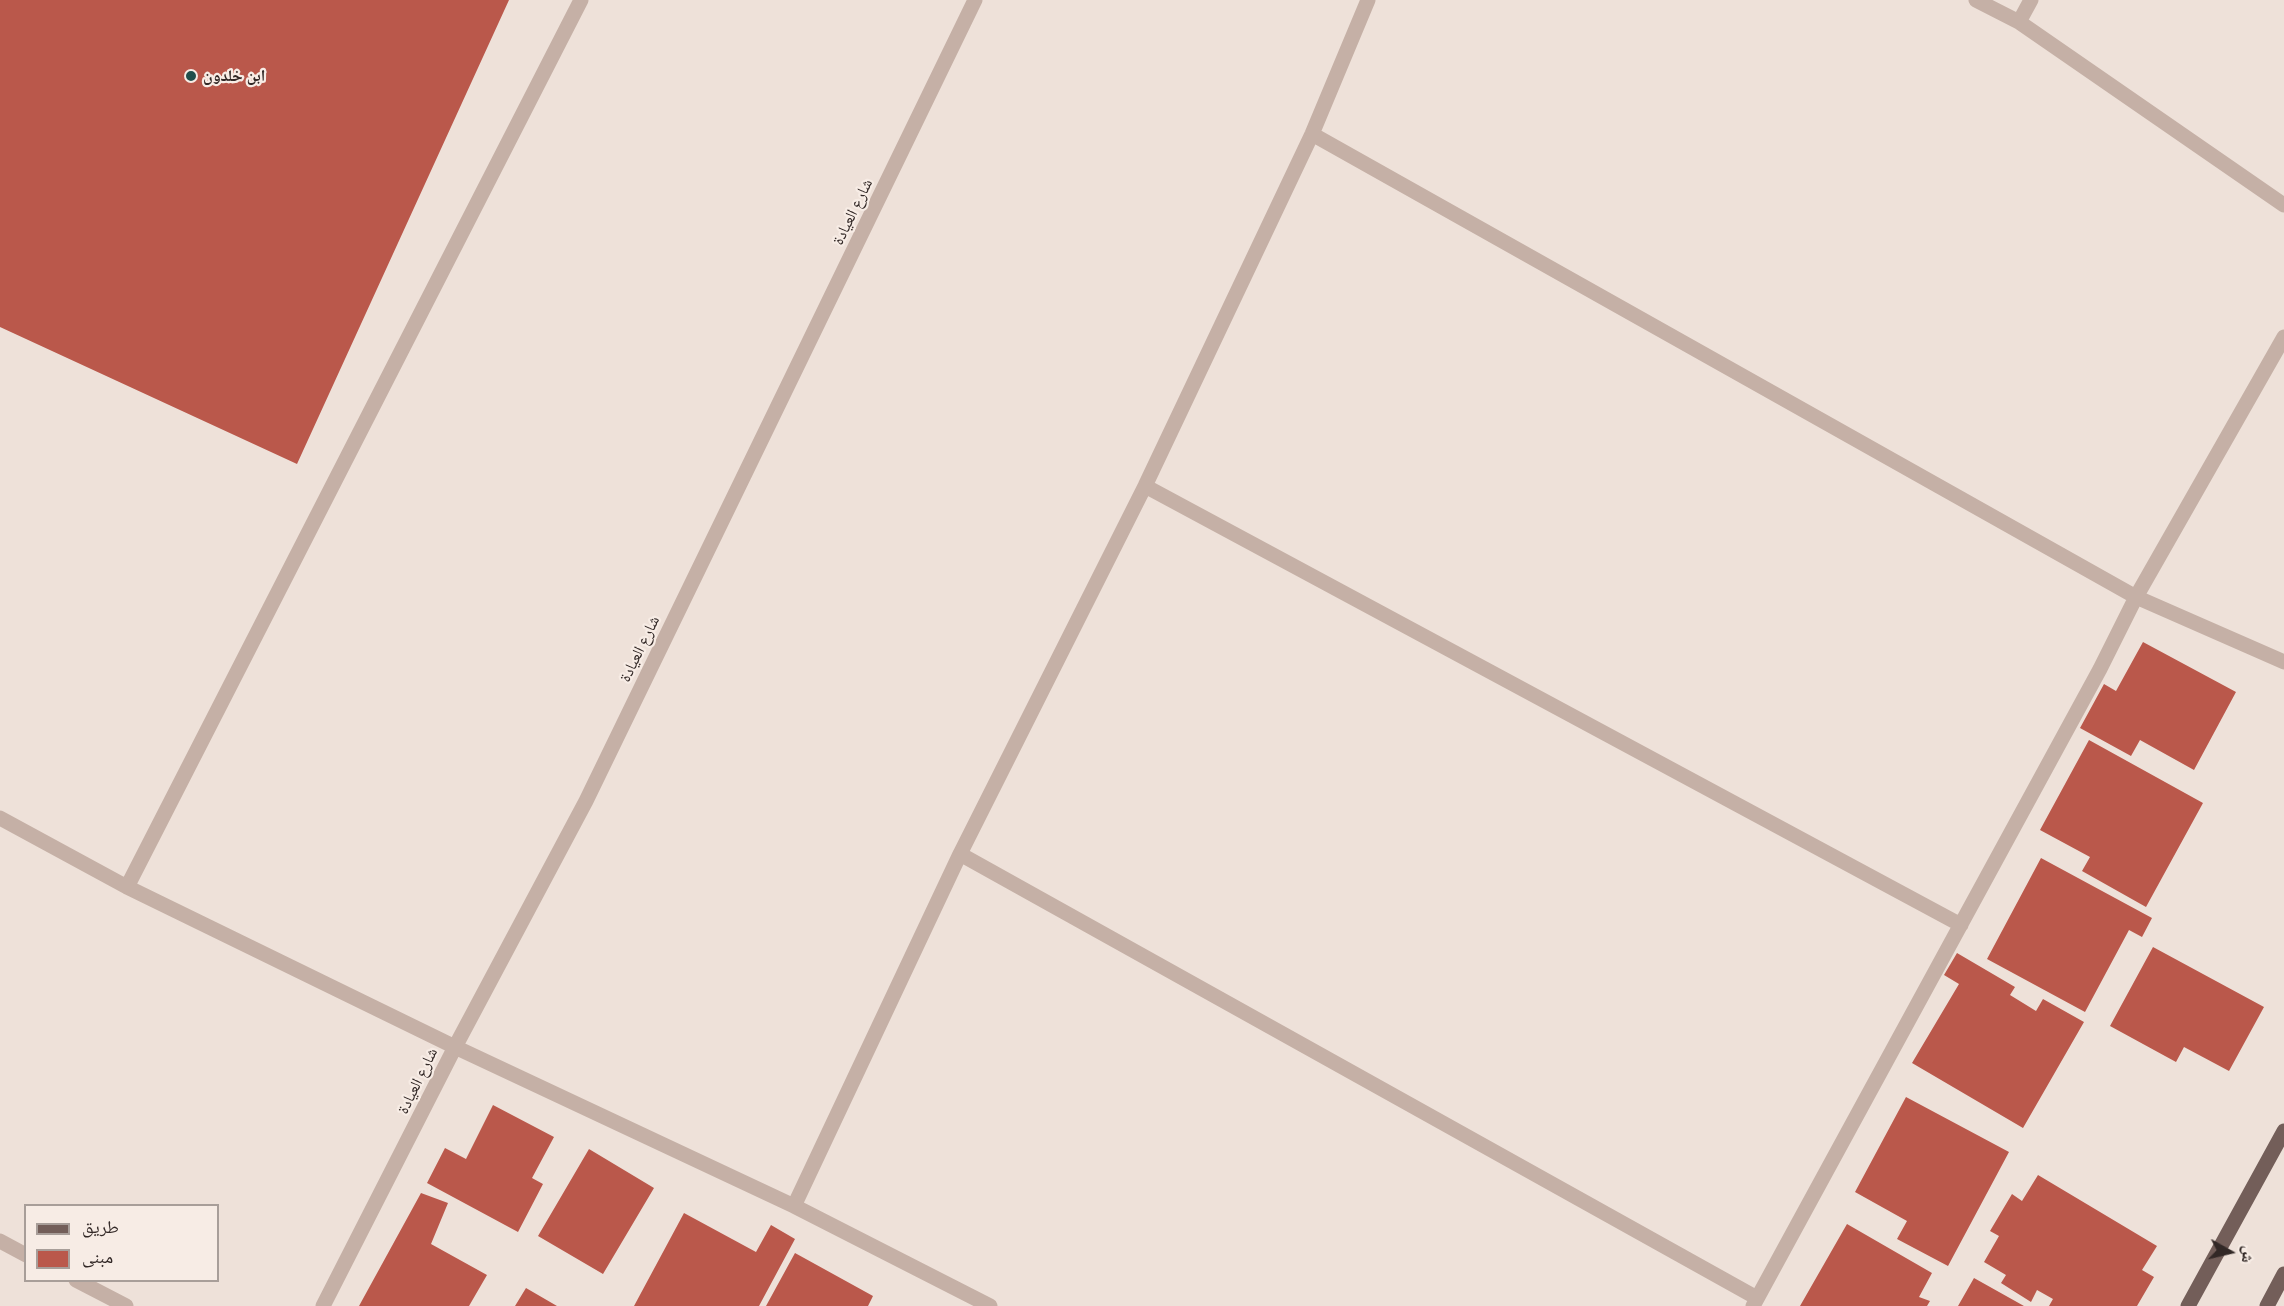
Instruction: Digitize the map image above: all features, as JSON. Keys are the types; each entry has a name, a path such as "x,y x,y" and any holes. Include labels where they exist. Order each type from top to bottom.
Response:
{"main road":[{"path":"2188,1306 2284,1131"},
{"path":"2267,1306 2284,1274"}],"street":[{"path":"127,887 581,0"},
{"name":"شارع العيادة","path":"323,1306 455,1047 586,801 975,0"},
{"path":"794,1206 960,854 1145,486 1312,134 1368,0"},
{"path":"1976,0 2019,22 2284,205"},
{"path":"2019,22 2031,0"},
{"path":"1312,134 2136,597 2284,662"},
{"path":"960,854 1755,1302 1961,925 2136,597 2284,337"},
{"path":"1145,486 1961,925"},
{"path":"0,818 127,887 455,1047 794,1206 990,1306"},
{"path":"0,1241 24,1254"},
{"path":"78,1282 126,1306"}],"building":[{"path":"0,0 509,0 297,464 0,327"},
{"path":"2143,642 2236,692 2194,770 2140,740 2131,756 2080,728 2104,684 2116,691"},
{"path":"2089,740 2203,803 2146,907 2082,871 2090,857 2040,830"},
{"path":"2041,858 2152,918 2142,937 2129,930 2085,1012 1987,959"},
{"path":"2153,947 2264,1007 2229,1071 2184,1047 2176,1062 2110,1026"},
{"path":"1957,953 2015,987 2010,995 2036,1011 2043,999 2084,1022 2023,1128 1912,1063 1959,984 1944,975"},
{"path":"1906,1097 2009,1152 1948,1266 1897,1239 1907,1221 1855,1192"},
{"path":"493,1105 554,1137 532,1178 543,1184 518,1232 427,1183 445,1148 466,1159"},
{"path":"589,1149 654,1188 603,1274 538,1236"},
{"path":"2038,1175 2157,1246 2142,1270 2154,1277 2137,1306 2049,1306 2053,1299 2037,1290 2031,1302 2001,1283 2006,1275 1984,1262 1999,1236 1990,1231 2012,1194 2022,1201"},
{"path":"421,1193 448,1203 431,1244 487,1275 469,1306 359,1306"},
{"path":"684,1213 756,1252 771,1225 795,1239 759,1306 634,1306"},
{"path":"1847,1224 1932,1273 1919,1297 1930,1301 1927,1306 1800,1306"},
{"path":"795,1253 873,1296 868,1306 766,1306"},
{"path":"1974,1278 2024,1306 1958,1306"},
{"path":"526,1288 557,1306 515,1306"}],"place":[{"name":"ابن خلدون","path":"191,76"}]}
